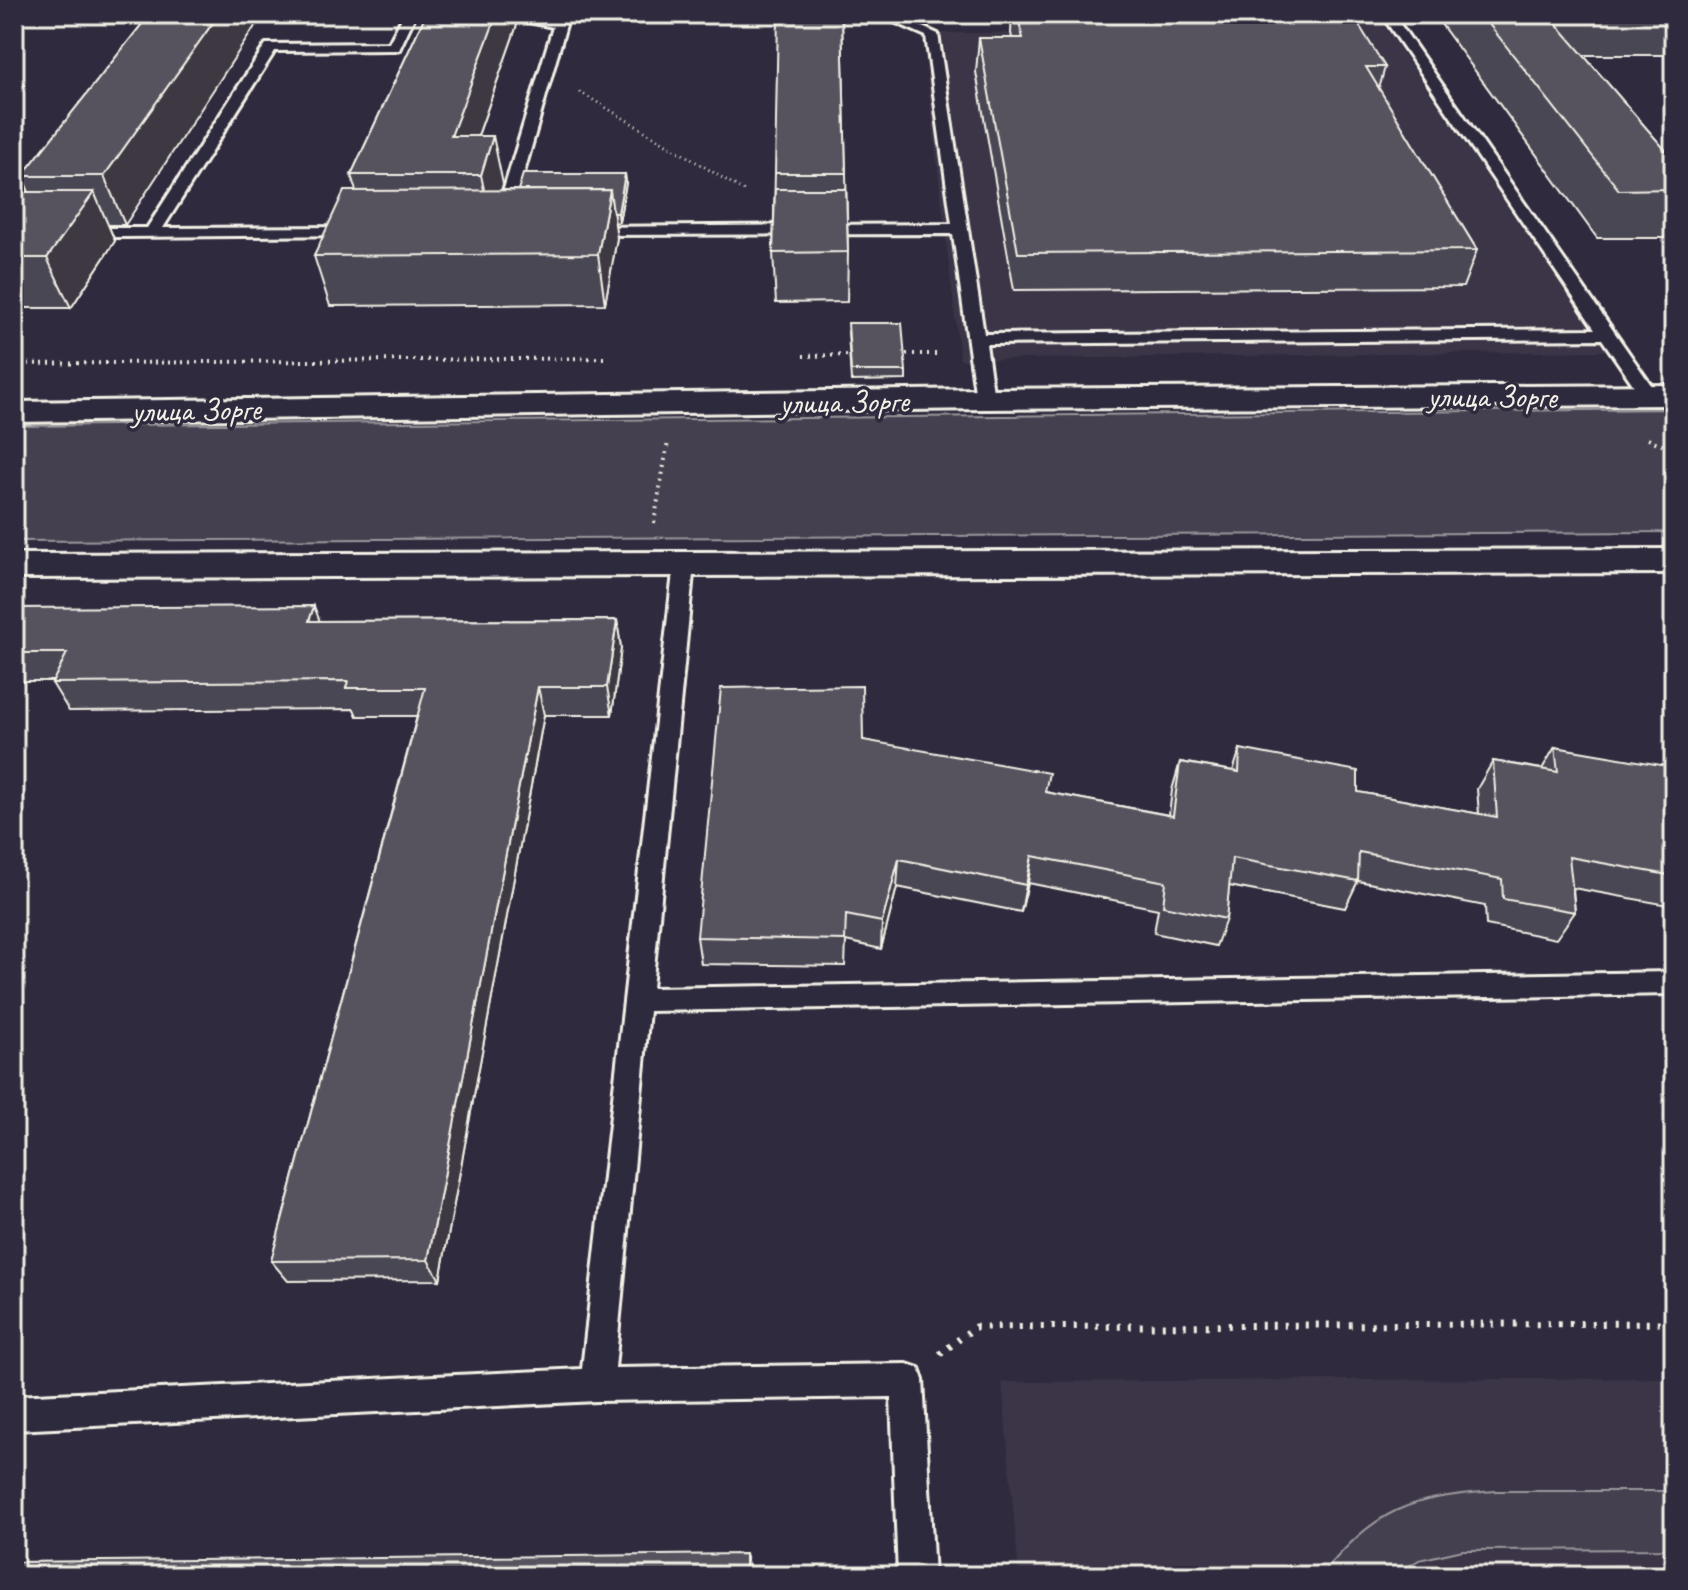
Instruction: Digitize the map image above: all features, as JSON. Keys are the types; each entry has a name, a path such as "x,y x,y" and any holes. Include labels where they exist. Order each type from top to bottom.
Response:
{"main road":[{"name":"улица Зорге","path":"14,412 985,399 1661,395"},
{"path":"14,566 1674,561"}],"lane":[{"path":"882,14 932,34 985,399"},
{"path":"1387,14 1607,334 1661,395"},
{"path":"152,233 271,47 394,47 415,15"},
{"path":"469,17 529,18 560,25 499,232"},
{"path":"562,232 961,229"},
{"path":"14,233 373,232"},
{"path":"977,346 1607,334"},
{"path":"597,1385 637,1000 666,564"},
{"path":"637,1000 1674,983"},
{"path":"14,1413 597,1385 907,1380 916,1576"}],"path":[{"path":"547,71 745,192"},
{"path":"886,354 977,346"},
{"path":"793,356 855,355"},
{"path":"14,364 621,358"},
{"path":"666,564 674,405"},
{"path":"907,1380 975,1327 1674,1323"}],"shaded area":[{"path":"1117,14 1376,14 1606,351 960,360 922,33 1123,33"},
{"path":"1674,409 1674,532 14,541 14,426"},
{"path":"1674,1378 1674,1576 1019,1576 1002,1382"},
{"path":"1496,1491 1674,1491 1674,1549 1463,1550 1419,1560 1393,1576 1321,1576 1359,1535 1397,1510 1440,1497"},
{"path":"1674,1565 1674,1576 1591,1576 1588,1566"}],"building":[{"path":"150,14 219,14 104,176 22,176"},
{"path":"426,14 497,14 451,136 493,136 481,175 351,175"},
{"path":"778,14 837,14 837,19 842,19 846,173 775,173"},
{"path":"1017,14 1352,14 1385,67 1366,67 1477,250 1018,253 979,38 1023,38"},
{"path":"1481,14 1548,14 1674,160 1674,189 1619,190"},
{"path":"523,174 625,174 618,213 613,213 610,190 518,190"},
{"path":"775,189 846,189 848,252 773,253"},
{"path":"610,190 598,254 314,256 344,191"},
{"path":"14,192 94,192 47,258 14,258"},
{"path":"848,323 902,323 906,371 851,371"},
{"path":"314,606 309,621 617,620 607,687 538,687 428,1260 271,1261 425,688 346,688 348,681 52,683 67,653 14,653 14,608"},
{"path":"862,686 863,740 1049,773 1045,792 1173,816 1180,762 1239,772 1240,749 1358,771 1358,792 1497,817 1493,761 1558,772 1555,747 1673,767 1674,876 1569,857 1575,912 1503,899 1502,879 1359,852 1358,881 1232,858 1226,919 1163,906 1166,882 1032,856 1026,885 899,859 882,922 846,915 845,940 697,937 721,688"},
{"path":"745,1554 745,1576 14,1576 14,1562"}]}
